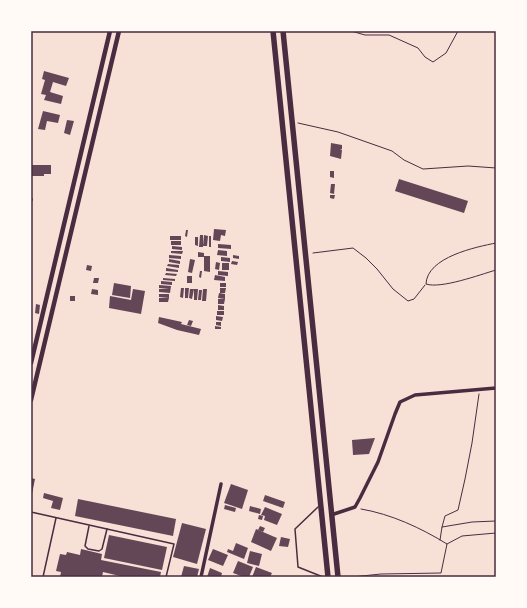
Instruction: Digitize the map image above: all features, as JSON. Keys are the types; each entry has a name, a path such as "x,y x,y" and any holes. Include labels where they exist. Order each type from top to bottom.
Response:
{"highway":[{"path":"273,31 328,577"},
{"path":"283,31 338,577"}],"main road":[{"path":"31,362 110,31"},
{"path":"31,400 119,31"},
{"path":"97,85 106,87"}],"street":[{"path":"331,515 354,507 360,498 378,462 394,414 400,402 415,395 496,388"},
{"path":"201,577 220,484"}],"lane":[{"path":"320,506 295,529 298,567 323,577"},
{"path":"31,512 174,544 166,577"},
{"path":"43,577 56,518"},
{"path":"89,526 85,546 88,549 99,551 102,549 107,529"}],"path":[{"path":"351,31 365,35 389,35 418,48 425,57 434,62 446,53 458,31"},
{"path":"292,121 338,132 392,151 404,160 423,168 468,166 496,168"},
{"path":"305,254 353,248 366,258 393,289 408,301 414,299 426,284 426,280 433,268 443,260 470,248 496,243"},
{"path":"426,284 430,286 440,285 496,270"},
{"path":"440,540 445,516 458,510 466,479 480,390"},
{"path":"354,507 371,510 396,518 433,535 447,544"},
{"path":"442,527 472,522 496,521"},
{"path":"447,544 462,536 496,534"},
{"path":"440,577 447,544"},
{"path":"352,577 381,574 441,573"}],"building":[{"path":"44,71 69,78 66,86 53,82 50,92 63,96 61,104 44,100 46,95 41,94 45,80 42,79"},
{"path":"43,111 60,115 58,123 47,121 45,130 38,129"},
{"path":"67,120 74,121 70,135 64,133"},
{"path":"331,143 342,145 342,149 340,150 342,150 341,159 330,156"},
{"path":"31,165 51,165 51,174 44,174 44,176 31,176"},
{"path":"330,171 334,171 334,178 330,177"},
{"path":"399,179 468,201 464,213 395,191"},
{"path":"331,184 335,184 334,194 330,193"},
{"path":"330,195 335,195 334,199 330,198"},
{"path":"214,229 226,230 225,236 221,235 220,241 213,240"},
{"path":"186,230 188,230 187,237 185,236"},
{"path":"200,235 203,235 203,247 199,247"},
{"path":"204,235 208,236 207,246 203,246"},
{"path":"170,236 181,236 181,240 170,240"},
{"path":"209,236 211,236 211,247 209,247"},
{"path":"195,237 198,237 198,246 195,245"},
{"path":"171,241 181,241 181,245 171,245"},
{"path":"218,244 231,245 231,249 218,248"},
{"path":"172,246 182,247 182,250 172,249"},
{"path":"218,250 227,251 227,256 217,255"},
{"path":"171,251 183,251 182,254 171,253"},
{"path":"198,252 204,253 204,257 198,257"},
{"path":"169,255 181,256 181,259 169,258"},
{"path":"233,255 239,256 239,259 233,258"},
{"path":"204,256 210,256 210,272 204,271"},
{"path":"221,257 230,258 230,262 221,261"},
{"path":"169,259 180,261 180,264 169,262"},
{"path":"190,259 195,260 192,273 188,272"},
{"path":"232,261 238,262 237,265 231,264"},
{"path":"216,262 220,263 219,270 215,269"},
{"path":"222,263 229,263 229,270 222,270"},
{"path":"168,264 179,265 179,268 167,266"},
{"path":"87,265 92,266 91,271 86,270"},
{"path":"166,268 178,270 178,272 166,271"},
{"path":"200,271 202,271 201,278 199,277"},
{"path":"218,271 228,272 228,276 218,275"},
{"path":"166,273 177,274 176,276 165,275"},
{"path":"215,275 225,277 225,281 214,280"},
{"path":"187,276 192,276 192,283 187,283"},
{"path":"94,278 99,278 98,283 93,283"},
{"path":"163,278 175,279 175,281 163,280"},
{"path":"161,281 172,282 172,285 161,284"},
{"path":"114,283 131,286 130,298 112,295"},
{"path":"220,283 226,283 226,287 220,287"},
{"path":"159,285 171,286 170,293 159,292 159,289 169,289 159,288"},
{"path":"181,288 184,288 183,298 180,297"},
{"path":"185,288 189,288 188,298 185,298"},
{"path":"220,288 226,288 225,293 220,293"},
{"path":"92,289 98,290 98,295 91,294"},
{"path":"133,289 145,291 141,314 109,308 110,296 131,300"},
{"path":"190,289 194,289 192,299 189,298"},
{"path":"194,289 198,289 197,300 194,300"},
{"path":"203,289 207,289 206,301 202,301"},
{"path":"199,290 202,290 201,300 198,300"},
{"path":"219,293 225,294 225,299 218,298"},
{"path":"159,294 169,294 169,298 159,297"},
{"path":"70,296 75,296 75,301 70,301"},
{"path":"159,298 169,298 168,302 159,302"},
{"path":"218,299 225,299 224,304 218,304"},
{"path":"36,304 40,305 39,314 35,313"},
{"path":"218,305 224,306 224,310 218,310"},
{"path":"217,311 224,311 224,315 217,315"},
{"path":"216,316 223,317 222,321 216,320"},
{"path":"159,317 182,322 181,324 201,329 199,335 177,330 158,323"},
{"path":"189,320 193,321 191,326 187,325"},
{"path":"216,322 221,322 221,326 216,325"},
{"path":"215,326 221,327 221,329 215,329"},
{"path":"375,438 369,454 353,455 352,440"},
{"path":"31,478 35,479 32,494 31,494"},
{"path":"231,484 248,490 242,509 224,503"},
{"path":"44,493 63,498 60,510 51,508 53,501 43,498"},
{"path":"265,495 285,502 283,508 263,501"},
{"path":"78,499 176,519 173,536 75,516"},
{"path":"225,505 236,508 235,512 224,509"},
{"path":"250,506 261,509 260,514 249,511"},
{"path":"265,507 282,514 277,525 264,520 265,516 261,515"},
{"path":"259,515 263,516 262,520 258,519"},
{"path":"182,523 206,529 197,564 173,557"},
{"path":"260,526 265,528 263,532 258,530"},
{"path":"256,529 277,538 271,551 251,542"},
{"path":"109,535 167,547 162,570 104,558"},
{"path":"281,537 290,539 288,547 279,546"},
{"path":"236,543 248,548 244,559 227,552 228,549 233,551"},
{"path":"81,549 102,554 101,560 161,572 160,577 124,577 103,572 102,577 60,577 61,572 56,571 60,554 66,555 67,552 80,555"},
{"path":"213,549 228,555 223,566 208,560"},
{"path":"250,551 262,554 259,566 247,563"},
{"path":"238,561 253,567 249,577 244,577 233,573"},
{"path":"184,566 199,569 197,577 181,577"},
{"path":"256,567 272,573 270,577 252,577"},
{"path":"210,568 222,573 221,577 207,577"}]}
